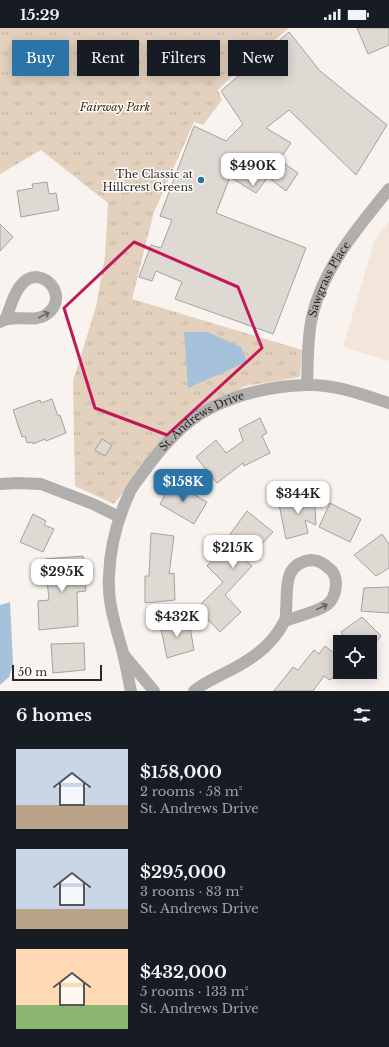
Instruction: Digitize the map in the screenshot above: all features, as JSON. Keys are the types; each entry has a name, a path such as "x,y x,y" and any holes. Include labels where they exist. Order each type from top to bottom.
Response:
{"street":[{"name":"Sawgrass Place","path":"307,385 308,346 311,319 316,301 342,250 389,189"},
{"name":"St. Andrews Drive","path":"131,691 123,654 114,624 109,590 109,576 113,545 119,517 129,492 150,462 171,437 210,408 240,395 272,388 322,385 389,403"},
{"path":"0,484 41,484 93,504 119,517"},
{"path":"194,691 207,682 240,666 265,648 285,621 288,598 287,584 289,576 295,566 303,562 313,560 322,563 332,571 336,582 332,599 327,605 285,621"},
{"name":"St. Andrews Drive","path":"123,654 154,691"}],"highlighted area":[{"path":"134,242 238,287 262,348 167,435 95,408 64,308"}],"shaded area":[{"path":"389,222 389,361 343,347 375,239"}],"green space":[{"name":"Fairway Park","path":"0,28 289,28 275,40 228,40 228,76 233,76 218,90 222,100 203,125 194,122 154,212 132,299 302,350 300,377 245,386 177,424 114,504 75,486 73,381 96,307 105,257 108,203 41,150 0,174"}],"water":[{"path":"184,332 207,332 241,347 247,362 188,388"},
{"path":"10,602 13,664 9,677 0,685 0,605"}],"building":[{"path":"357,28 389,28 389,45 368,54"},
{"name":"The Classic at Hillcrest Greens","path":"289,32 320,71 387,125 356,175 289,110 266,128 291,143 279,160 298,173 286,191 268,177 256,193 230,177 216,213 306,248 273,334 175,299 182,282 156,271 152,281 139,277 151,245 161,248 172,220 160,216 194,126 226,141 243,124 221,91 238,76 288,76 288,40 280,40"},
{"path":"47,182 49,194 56,193 59,210 21,217 17,191 33,188 32,184"},
{"path":"0,224 13,237 0,251"},
{"path":"52,399 58,416 60,415 66,433 46,441 45,439 33,444 33,442 27,443 25,436 22,437 13,410 40,400 41,403"},
{"path":"260,418 267,433 262,436 270,453 244,466 243,463 217,483 196,457 216,440 226,453 243,441 239,429"},
{"path":"102,439 112,445 105,456 95,450"},
{"path":"172,482 207,502 194,524 160,504"},
{"path":"314,493 316,525 305,520 308,533 286,539 279,504"},
{"path":"330,503 361,519 350,542 319,527"},
{"path":"247,511 273,532 246,561 252,566 225,595 241,612 220,632 197,608 223,582 207,566 230,539 228,537"},
{"path":"33,514 46,521 44,525 54,529 43,552 20,542"},
{"path":"151,533 174,536 169,574 174,573 175,600 145,603 145,576 149,576"},
{"path":"382,534 389,544 389,568 376,576 354,555"},
{"path":"83,556 86,591 77,592 78,626 39,630 38,601 49,600 45,559"},
{"path":"389,587 389,613 361,611 364,588"},
{"path":"188,616 194,650 167,658 160,624 176,620 176,628"},
{"path":"362,617 381,636 377,641 377,635 343,635 341,632"},
{"path":"84,643 85,670 53,673 51,644"},
{"path":"325,646 333,652 333,677 330,680 324,676 313,691 274,691 293,667 298,670 314,650 319,654"}],"place":[{"name":"The Classic at Hillcrest Greens","path":"201,180"}]}
